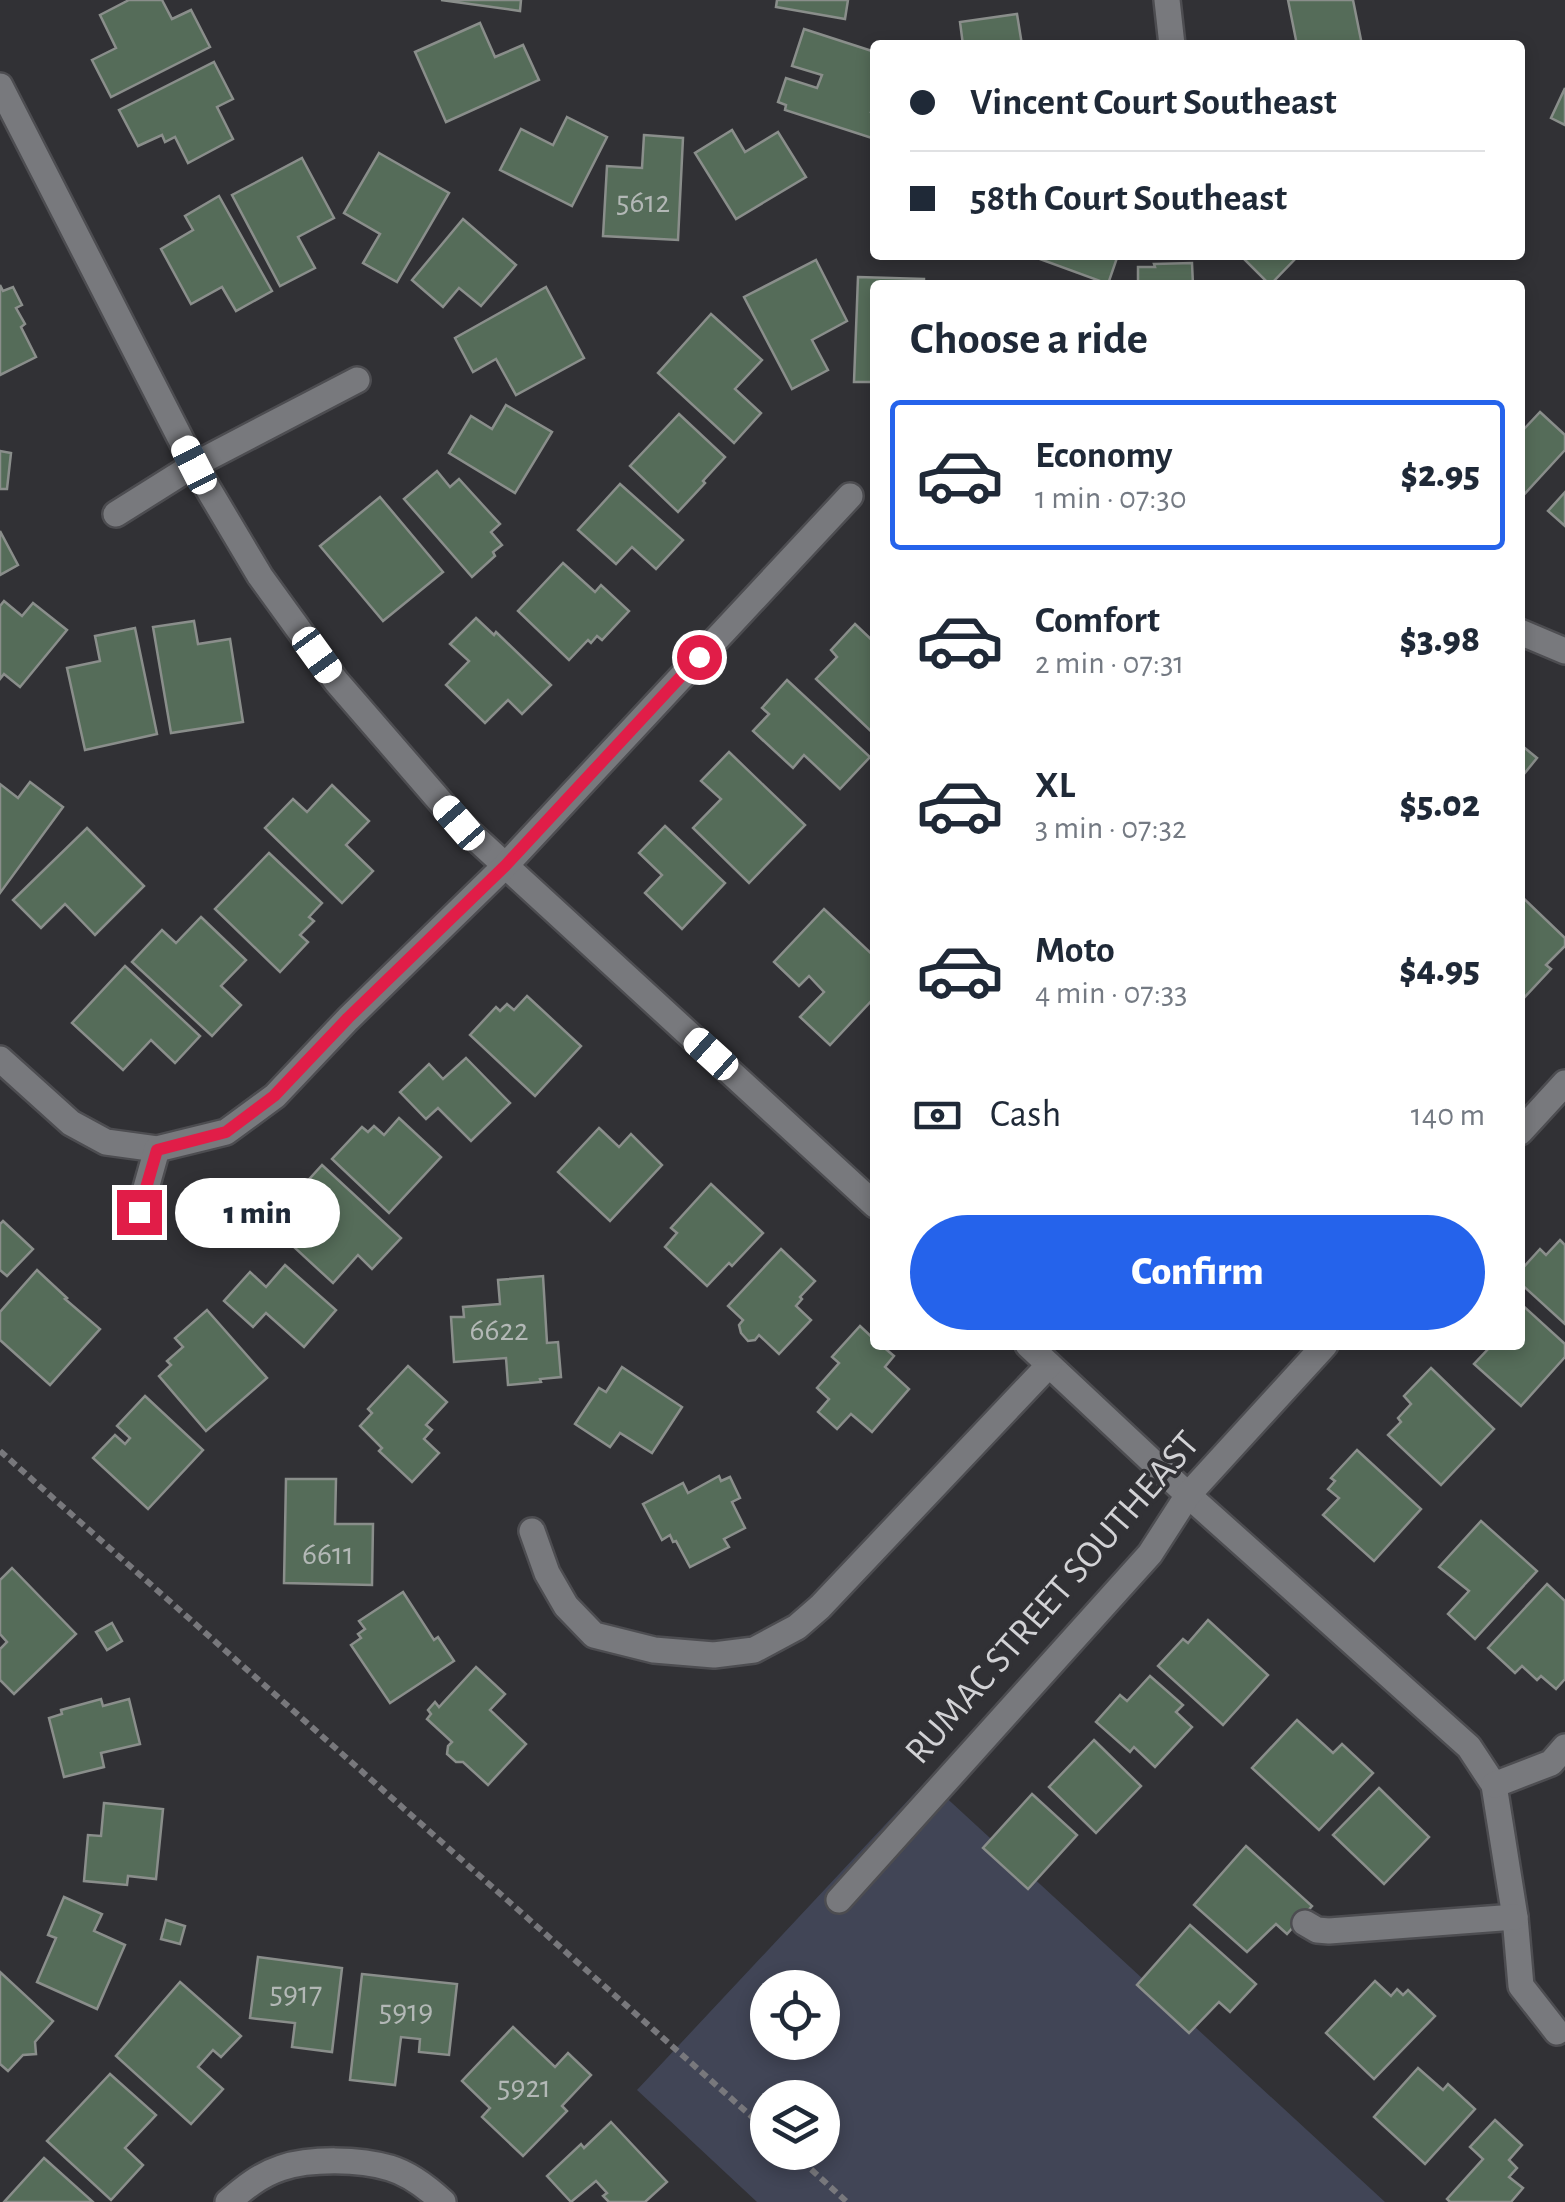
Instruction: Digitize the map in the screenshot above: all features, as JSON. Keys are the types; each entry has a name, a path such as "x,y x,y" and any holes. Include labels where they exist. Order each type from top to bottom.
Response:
{"street":[{"path":"1167,0 1171,40"},
{"path":"0,86 194,465 260,576 336,681 459,823 870,1199"},
{"path":"116,514 194,465 357,380"},
{"path":"0,1059 71,1123 106,1142 157,1150 226,1132 274,1096 348,1018 506,865 850,496"},
{"path":"1525,634 1565,651"},
{"path":"1525,1127 1565,1083"},
{"path":"139,1212 157,1150"},
{"path":"1033,1350 1469,1747 1494,1785 1521,1986 1556,2032"},
{"name":"RUMAC STREET SOUTHEAST","path":"840,1900 1150,1554 1188,1495 1320,1350"},
{"path":"532,1531 547,1573 566,1606 594,1635 654,1650 714,1655 754,1650 797,1627 820,1607 1049,1365"},
{"path":"1494,1785 1551,1763 1565,1747"},
{"path":"1305,1923 1328,1931 1514,1917"},
{"path":"228,2202 249,2183 281,2168 316,2161 392,2168 444,2202"}],"path":[{"path":"0,1451 750,2115"},
{"path":"812,2170 847,2202"}],"shaded area":[{"path":"927,1780 1385,2202 757,2202 637,2090"}],"building":[{"path":"129,0 162,0 172,19 191,10 210,47 111,97 92,60 116,48 100,15"},
{"path":"441,0 521,0 520,11"},
{"path":"777,0 848,0 845,19 776,7"},
{"path":"1288,0 1353,0 1361,40 1296,40"},
{"path":"1017,14 1021,40 962,40 960,22"},
{"path":"480,23 495,57 523,45 539,80 446,122 415,52"},
{"path":"804,29 870,50 870,137 785,110 786,105 778,102 786,78 817,88 822,75 792,66"},
{"path":"214,62 233,99 217,107 233,139 188,163 175,137 165,142 162,135 138,146 119,110"},
{"path":"1565,88 1565,125 1551,118"},
{"path":"567,117 607,137 572,206 500,170 521,129 553,145"},
{"path":"732,130 745,152 778,132 806,177 736,219 695,153"},
{"path":"644,135 683,138 678,240 603,236 607,166 642,168"},
{"path":"379,153 449,193 397,282 363,263 380,234 344,213"},
{"path":"302,158 334,218 298,237 315,268 280,286 232,195"},
{"path":"219,196 272,291 236,311 222,287 191,304 161,249 193,230 185,216"},
{"path":"463,219 516,265 481,306 459,288 443,307 412,280"},
{"path":"816,260 847,321 812,340 828,370 792,389 744,297"},
{"path":"1042,260 1116,260 1109,280 1097,280"},
{"path":"1245,260 1294,260 1275,280 1265,280"},
{"path":"1192,263 1193,280 1138,280 1138,267 1155,267 1154,264"},
{"path":"858,277 924,279 870,280 870,382 854,382"},
{"path":"0,285 3,291 13,287 22,305 16,308 25,324 21,327 36,357 0,375"},
{"path":"546,287 584,358 516,395 496,359 473,372 455,338"},
{"path":"711,314 762,360 735,389 761,413 734,443 658,373"},
{"path":"506,405 552,432 515,493 449,453 471,416 492,429"},
{"path":"1540,412 1565,435 1565,450 1525,494 1525,428"},
{"path":"679,414 725,457 678,512 630,466"},
{"path":"0,451 11,453 7,489 0,489"},
{"path":"437,471 450,487 459,479 500,524 491,532 502,545 472,577 404,499"},
{"path":"620,484 683,540 656,569 632,547 616,564 578,530"},
{"path":"1565,492 1565,526 1548,511"},
{"path":"380,497 443,572 383,621 320,546"},
{"path":"0,531 18,565 0,575"},
{"path":"563,563 595,592 601,585 629,611 602,640 597,636 591,643 588,640 569,660 518,611"},
{"path":"4,601 22,616 33,603 67,630 20,687 4,674 0,679 0,606"},
{"path":"476,618 551,685 522,714 508,700 485,723 446,685 469,661 450,644"},
{"path":"194,621 198,644 230,639 243,722 171,733 153,627"},
{"path":"855,624 870,638 870,730 816,679 837,657 831,650"},
{"path":"135,628 157,734 85,750 67,668 100,661 95,636"},
{"path":"787,680 870,757 840,789 804,755 793,768 753,731 769,714 762,708"},
{"path":"1525,748 1537,758 1525,773"},
{"path":"729,752 805,825 749,883 693,828 721,799 701,781"},
{"path":"30,782 63,807 0,893 0,784 18,798"},
{"path":"332,785 369,821 346,845 373,871 342,903 265,828 293,799 307,812"},
{"path":"665,826 725,883 682,929 645,893 662,875 639,853"},
{"path":"87,828 144,886 95,935 65,904 41,928 13,900"},
{"path":"269,853 322,903 309,917 314,921 300,935 308,942 280,972 215,909"},
{"path":"1525,900 1565,938 1565,946 1546,965 1551,969 1525,997"},
{"path":"824,909 870,952 870,1002 830,1045 800,1017 824,992 809,976 799,986 774,962"},
{"path":"201,917 246,960 221,986 241,1005 212,1036 132,962 162,930 176,943"},
{"path":"125,966 200,1036 175,1063 151,1040 123,1070 72,1023"},
{"path":"527,996 581,1046 535,1096 470,1035 496,1007 500,1011 507,1004 514,1010"},
{"path":"466,1058 510,1103 471,1141 438,1108 426,1119 400,1092 429,1064 443,1079"},
{"path":"399,1118 441,1157 389,1213 332,1159 362,1127 368,1132 374,1126 384,1135"},
{"path":"599,1128 619,1147 631,1134 662,1165 610,1221 558,1172"},
{"path":"322,1165 401,1238 372,1269 358,1255 333,1283 295,1248 315,1225 309,1219 313,1214 294,1196"},
{"path":"711,1184 763,1233 707,1286 665,1247 677,1233 671,1228"},
{"path":"3,1221 33,1249 7,1276 0,1270"},
{"path":"1560,1240 1565,1245 1565,1324 1525,1288 1525,1266 1540,1249 1546,1255"},
{"path":"781,1249 815,1281 796,1306 811,1320 779,1354 759,1335 748,1341 739,1325 743,1320 728,1306"},
{"path":"285,1265 336,1310 304,1347 266,1313 253,1327 224,1301 250,1272 266,1287"},
{"path":"37,1270 100,1329 50,1385 0,1340 0,1312"},
{"path":"543,1276 547,1343 558,1342 561,1377 508,1385 506,1358 454,1362 451,1317 464,1317 463,1307 500,1304 498,1280"},
{"path":"1525,1308 1565,1344 1565,1357 1521,1406 1474,1364 1487,1350 1525,1350"},
{"path":"207,1310 267,1378 206,1431 159,1376 171,1365 167,1361 183,1347 175,1338"},
{"path":"860,1326 870,1335 870,1350 887,1350 894,1356 885,1367 909,1389 872,1432 851,1414 837,1429 818,1412 829,1399 817,1388 839,1363 832,1357"},
{"path":"408,1366 447,1402 426,1425 432,1430 424,1439 439,1453 412,1482 379,1451 382,1448 360,1426 372,1413 368,1409"},
{"path":"622,1367 682,1407 652,1453 620,1433 610,1447 575,1424 599,1388 606,1392"},
{"path":"1431,1368 1494,1429 1441,1485 1388,1435 1411,1404 1404,1396"},
{"path":"145,1396 203,1450 148,1509 93,1458 115,1435 125,1444 130,1438 117,1426"},
{"path":"1357,1450 1421,1509 1374,1561 1323,1515 1339,1498 1328,1489 1335,1481 1331,1478"},
{"path":"719,1476 721,1481 730,1477 740,1498 732,1502 745,1528 724,1539 729,1547 690,1567 670,1535 662,1540 643,1504 683,1483 688,1493"},
{"path":"286,1479 336,1479 335,1524 373,1524 372,1585 284,1583"},
{"path":"1481,1521 1537,1571 1475,1639 1448,1614 1469,1591 1439,1567"},
{"path":"12,1568 76,1634 14,1694 0,1680 0,1649 7,1642 0,1634 0,1580"},
{"path":"1547,1584 1565,1601 1565,1679 1556,1689 1541,1676 1537,1680 1522,1666 1515,1673 1488,1648"},
{"path":"403,1592 434,1640 438,1637 454,1661 390,1703 351,1645 365,1629 359,1621"},
{"path":"1208,1620 1268,1675 1223,1725 1158,1666 1183,1639 1188,1643"},
{"path":"112,1623 122,1641 107,1650 96,1632"},
{"path":"476,1667 505,1694 490,1710 526,1744 488,1785 463,1762 456,1762 447,1754 452,1742 427,1719 435,1702 439,1707"},
{"path":"1150,1676 1183,1705 1176,1712 1192,1727 1155,1767 1134,1747 1130,1752 1096,1722 1120,1695 1127,1701"},
{"path":"101,1699 103,1706 129,1699 140,1744 101,1753 104,1767 64,1777 49,1718 62,1714 61,1710"},
{"path":"1297,1720 1333,1753 1342,1744 1373,1773 1319,1830 1252,1768"},
{"path":"1094,1740 1141,1786 1096,1833 1049,1787"},
{"path":"1379,1788 1429,1837 1384,1884 1333,1835"},
{"path":"1032,1794 1077,1835 1028,1889 983,1848"},
{"path":"104,1803 163,1809 156,1879 128,1876 127,1885 84,1881 88,1835 101,1836"},
{"path":"1246,1846 1312,1906 1287,1934 1276,1924 1247,1952 1194,1905"},
{"path":"64,1897 102,1914 94,1931 125,1945 97,2009 37,1982 56,1938 48,1935"},
{"path":"166,1920 185,1926 180,1944 161,1939"},
{"path":"1190,1925 1256,1984 1230,2012 1219,2002 1189,2033 1137,1985"},
{"path":"258,1957 342,1968 332,2052 292,2047 295,2023 250,2018"},
{"path":"0,1972 53,2021 35,2042 36,2054 23,2055 8,2071 0,2064"},
{"path":"362,1974 457,1984 449,2055 419,2052 420,2039 401,2037 395,2085 350,2080"},
{"path":"1375,1981 1391,1996 1397,1989 1403,1995 1408,1990 1435,2016 1374,2079 1326,2033"},
{"path":"180,1982 241,2036 221,2057 213,2050 198,2067 223,2089 191,2124 116,2056"},
{"path":"513,2027 555,2067 568,2053 591,2075 562,2106 567,2111 523,2156 482,2117 490,2108 462,2081"},
{"path":"1418,2068 1443,2090 1448,2084 1475,2109 1425,2164 1374,2117"},
{"path":"110,2074 156,2115 125,2148 143,2165 111,2200 47,2141"},
{"path":"1495,2120 1522,2145 1509,2160 1517,2168 1509,2177 1523,2188 1511,2202 1450,2202 1447,2199 1483,2159 1470,2147"},
{"path":"611,2122 667,2182 645,2202 609,2202 603,2196 607,2193 596,2181 571,2202 547,2176"},
{"path":"44,2158 93,2202 4,2202"}],"route":[{"path":"139,1212 157,1150 226,1132 274,1096 348,1018 506,865 699,657"}]}
